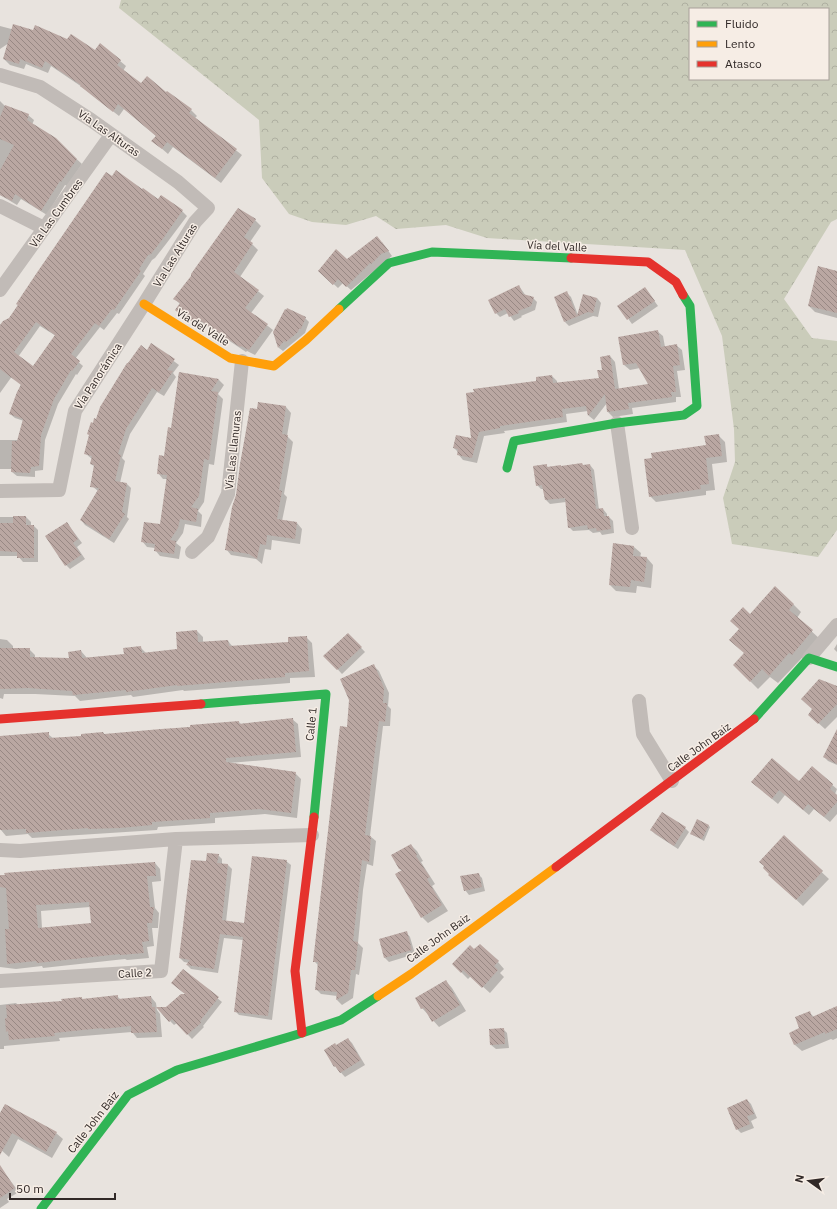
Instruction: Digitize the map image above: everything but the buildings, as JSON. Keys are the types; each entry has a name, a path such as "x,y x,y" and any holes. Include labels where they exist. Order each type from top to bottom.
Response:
{"street":[{"name":"Vía Las Alturas","path":"0,75 40,87 91,120 178,182 208,208"},
{"name":"Vía Las Cumbres","path":"0,290 86,172 111,135"},
{"path":"0,206 44,228"},
{"name":"Via Las Alturas","path":"144,304 195,222 208,208"},
{"name":"Vía del Valle","path":"144,304 230,358 274,366 306,340 389,263 432,252 648,262 676,282 690,306 697,406 684,415 617,423 514,441 507,468"},
{"name":"Vía Panorámica","path":"0,491 59,490 75,411 144,304"},
{"name":"Vía Las Llanuras","path":"192,552 208,537 228,494 242,361"},
{"path":"617,423 632,528"},
{"path":"837,625 809,658 837,667"},
{"name":"Calle John Baiz","path":"41,1209 128,1095 177,1070 341,1020 411,974 752,722 809,658"},
{"name":"Calle 1","path":"0,719 326,694 312,835 295,971 302,1033"},
{"path":"639,701 643,734 672,781"},
{"path":"0,850 20,851 176,839 312,835"},
{"name":"Calle 2","path":"0,981 161,971 176,839"}],"green space":[{"path":"121,0 837,0 837,219 831,222 784,299 812,338 837,341 837,530 818,557 732,544 723,498 735,462 734,429 722,336 685,250 487,238 446,225 396,229 376,216 346,225 312,222 289,214 262,178 259,120 119,8"}],"traffic: fast":[{"path":"339,309 389,263 432,252 571,258"},
{"path":"507,468 514,441 617,423 684,415 697,406 690,306 683,295"},
{"path":"754,719 809,658 837,667"},
{"path":"201,704 326,694 314,817"},
{"path":"41,1209 128,1095 177,1070 341,1020 378,996"}],"traffic: slow":[{"path":"144,304 230,358 274,366 306,340 339,309"},
{"path":"378,996 411,974 556,867"}],"traffic: jam":[{"path":"571,258 648,262 676,282 683,295"},
{"path":"0,719 201,704"},
{"path":"556,867 754,719"},
{"path":"302,1033 295,971 314,817"}]}
